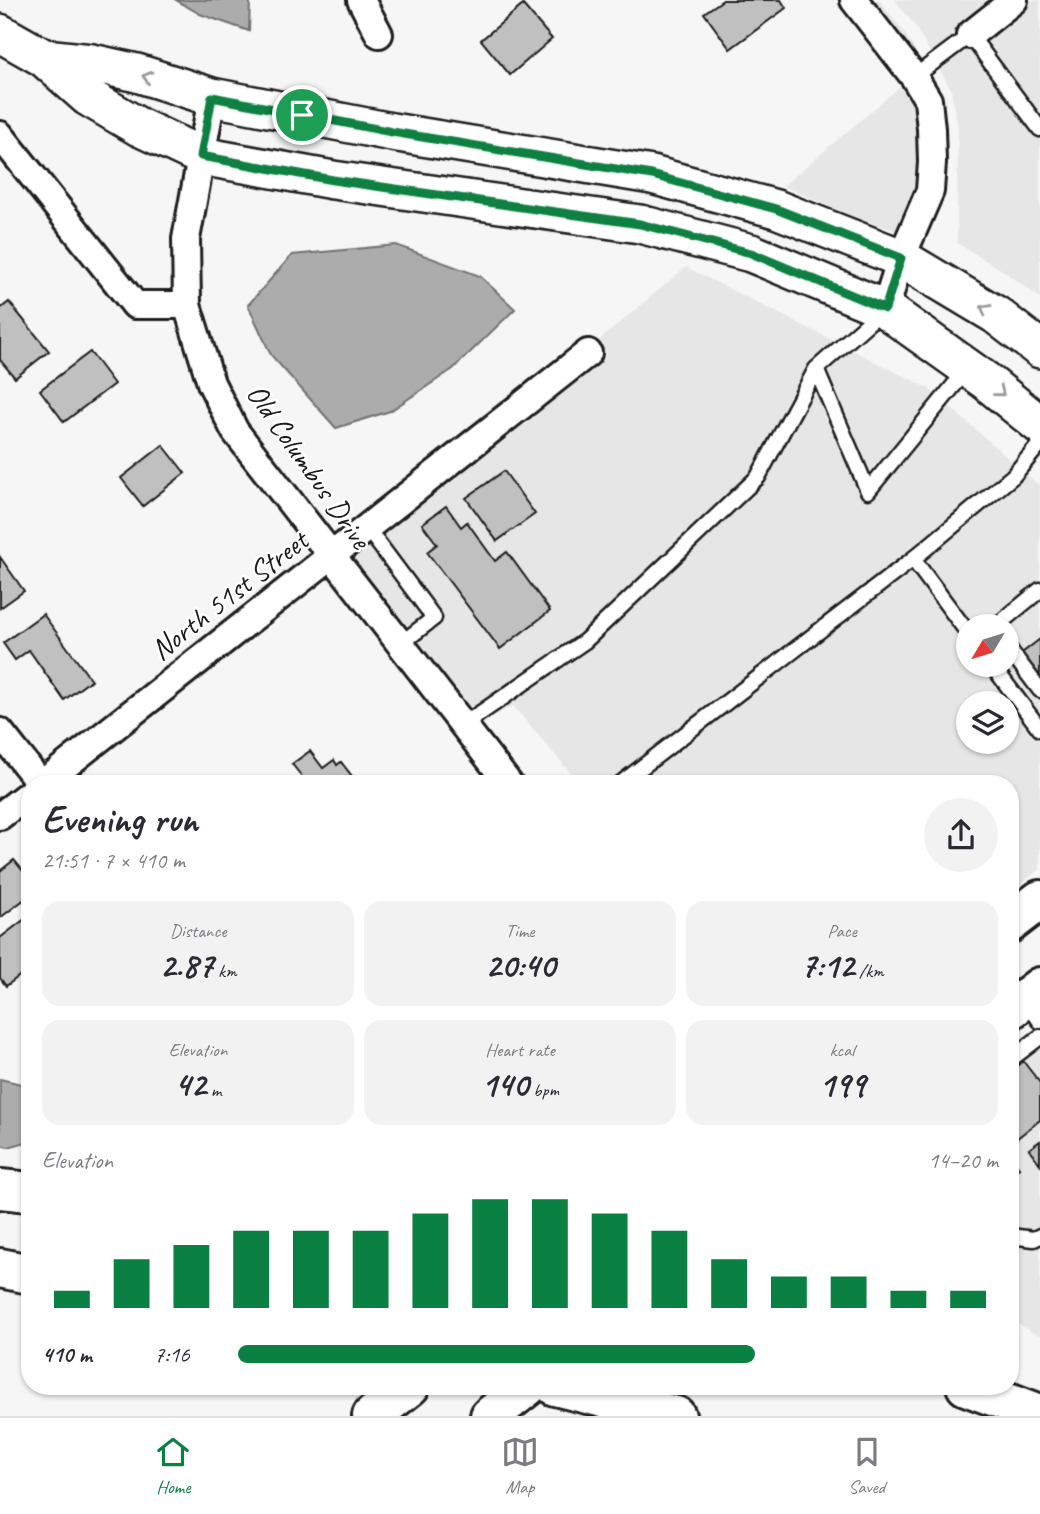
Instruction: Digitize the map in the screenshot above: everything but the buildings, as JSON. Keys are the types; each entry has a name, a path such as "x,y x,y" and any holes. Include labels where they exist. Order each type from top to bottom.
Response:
{"main road":[{"path":"0,33 44,58 88,97 139,127 201,156 333,180 640,224 751,253 885,309 968,368 1040,425"},
{"path":"44,58 92,63 137,73 212,97 392,132 652,175 776,209 901,258 996,315 1040,349"},
{"path":"1019,916 1040,900"},
{"path":"0,1189 21,1191"},
{"path":"0,1268 21,1272"},
{"path":"372,1416 399,1395"},
{"path":"481,1416 498,1395"},
{"path":"490,1416 517,1395"},
{"path":"591,1395 676,1416"},
{"path":"990,1395 1040,1414"}],"street":[{"path":"361,0 379,34"},
{"path":"853,0 914,77 928,100 930,191 901,258 885,309"},
{"path":"970,35 1014,0"},
{"name":"Old Columbus Drive","path":"212,97 186,239 187,305 211,383 235,431 502,775"},
{"path":"0,135 135,305 187,305"},
{"name":"North 51st Street","path":"52,775 588,353"},
{"path":"0,733 34,775"},
{"path":"0,816 21,800"}],"lane":[{"path":"914,77 970,35 1040,129"},
{"path":"463,726 585,641 758,477 816,369 885,309"},
{"path":"816,369 868,491 968,368"},
{"path":"632,775 913,559 1013,476 1040,444"},
{"path":"367,528 433,618 399,645"},
{"path":"913,559 956,617"},
{"path":"1011,614 1040,590"},
{"path":"1019,662 1040,690"},
{"path":"1001,677 1040,729"},
{"path":"1019,1053 1040,1037"},
{"path":"1019,1237 1034,1239 1040,1236"}],"shaded area":[{"path":"176,0 250,0 249,31 200,14"},
{"path":"872,0 879,0 905,33 922,64"},
{"path":"895,0 1040,0 1040,298 1005,272 957,243 958,128 951,89 915,26"},
{"path":"902,85 915,106 918,163 916,189 898,231 859,219 783,186"},
{"path":"396,245 480,276 515,309 453,369 390,411 336,428 271,355 248,305 292,255"},
{"path":"686,267 928,388 1040,486 1040,869 1019,886 1019,775 572,775 513,706 479,723 383,600 353,556 607,355 597,342"},
{"path":"1040,1036 1040,1336 1019,1325 1019,1052"},
{"path":"0,1079 21,1084 21,1143 8,1147 0,1145"}],"route":[{"path":"212,97 302,115 652,175 776,209 901,258 885,309 751,253 640,224 333,180 201,156 212,97"}]}
